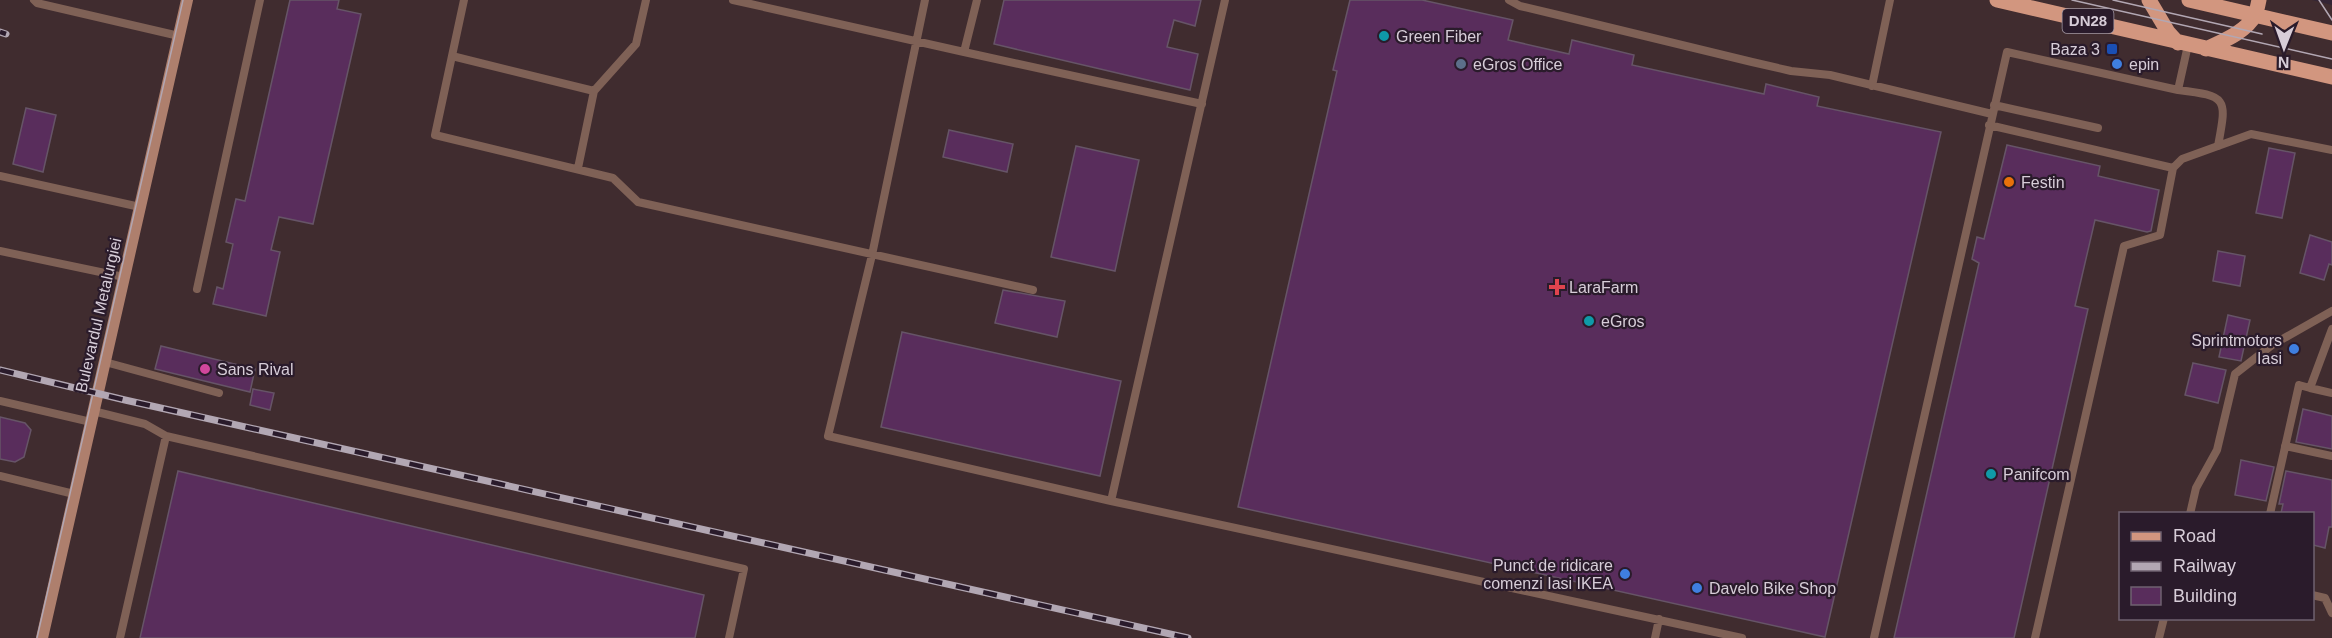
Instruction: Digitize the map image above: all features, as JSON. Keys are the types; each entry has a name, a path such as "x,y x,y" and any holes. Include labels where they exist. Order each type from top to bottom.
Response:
{"main road":[{"name":"Bulevardul Metalurgiei","path":"42,638 187,0"},
{"name":"DN28","path":"1997,0 2332,77"},
{"path":"2149,0 2168,32 2183,44"},
{"path":"2189,0 2257,7 2332,33"},
{"path":"2206,49 2232,37 2257,7"}],"lane":[{"path":"34,0 37,3 179,36"},
{"path":"197,289 260,0"},
{"path":"464,0 435,135 613,178 638,202 1033,290"},
{"path":"578,168 594,91 636,44 646,0"},
{"path":"733,0 1202,104"},
{"path":"925,0 872,255 828,436 1111,501 1742,638"},
{"path":"964,52 977,0"},
{"path":"1111,501 1225,0"},
{"path":"1509,0 1529,8 1791,71 1830,75 1872,86 2098,128"},
{"path":"1872,86 1890,0"},
{"path":"2178,90 2183,44"},
{"path":"1874,638 2007,52 2178,90 2210,94 2218,100 2224,112 2218,146"},
{"path":"452,56 594,91"},
{"path":"1989,125 2173,168"},
{"path":"2035,638 2124,246 2160,235 2173,168 2182,159 2251,134 2332,150"},
{"path":"0,176 140,207"},
{"path":"0,251 124,277"},
{"path":"2190,512 2196,488 2217,450 2235,374 2272,345 2332,310"},
{"path":"2310,388 2332,329"},
{"path":"105,362 219,393"},
{"path":"2270,512 2299,385 2332,393"},
{"path":"0,401 145,424 166,436 744,569 729,638"},
{"path":"120,638 166,436"},
{"path":"2285,446 2332,456"},
{"path":"0,476 74,494"},
{"path":"2314,595 2325,598 2332,613"},
{"path":"1655,638 1659,619"},
{"path":"2159,638 2164,620"}],"shaded area":[{"path":"0,0 2312,0 2332,5 2332,638 0,638"}],"building":[{"path":"290,0 339,0 337,9 361,14 313,224 279,217 271,250 280,252 266,316 213,304 217,287 223,289 233,244 226,242 236,199 245,201"},
{"path":"1004,0 1201,0 1195,26 1174,20 1167,47 1198,54 1190,90 994,44"},
{"name":"eGros","path":"1350,0 1422,0 1513,20 1508,40 1569,54 1572,40 1634,55 1632,65 1764,94 1766,84 1819,97 1817,106 1941,132 1825,637 1238,507 1337,71 1333,70"},
{"path":"26,108 56,115 43,172 13,164"},
{"path":"949,130 1013,144 1007,172 943,157"},
{"name":"Panifcom","path":"2007,145 2100,166 2098,176 2159,190 2151,231 2095,220 2075,306 2088,309 2014,638 1894,638 1979,263 1972,259 1977,237 1984,239"},
{"path":"1076,146 1139,160 1115,271 1051,257"},
{"path":"2269,148 2295,153 2282,218 2256,213"},
{"path":"2310,235 2332,242 2332,265 2329,264 2324,280 2300,273"},
{"path":"2218,251 2245,256 2240,286 2213,281"},
{"path":"1003,290 1065,301 1057,337 995,323"},
{"path":"2228,315 2250,320 2241,361 2219,357"},
{"path":"902,332 1121,381 1100,476 881,427"},
{"name":"Sans Rival","path":"161,346 255,369 250,392 155,369"},
{"path":"2193,363 2226,370 2218,403 2185,395"},
{"path":"253,389 274,393 270,410 250,405"},
{"path":"2303,409 2332,416 2332,449 2296,442"},
{"path":"0,417 25,423 31,430 24,457 15,462 0,459"},
{"path":"2241,460 2274,467 2266,501 2235,495"},
{"path":"178,471 704,595 695,638 140,638"},
{"path":"2286,471 2332,480 2332,527 2329,527 2325,548 2314,545 2314,512 2281,512 2283,504 2279,504"}],"tram line":[{"path":"37,638 183,0"},
{"path":"2072,0 2332,59"},
{"path":"2113,0 2262,34"},
{"path":"2319,0 2332,20"}],"railway":[{"path":"0,32 6,34"},
{"path":"0,370 1188,638"}],"place":[{"name":"Green Fiber","path":"1384,36"},
{"name":"Baza 3","path":"2112,49"},
{"name":"eGros Office","path":"1461,64"},
{"name":"epin","path":"2117,64"},
{"name":"Festin","path":"2009,182"},
{"name":"LaraFarm","path":"1557,287"},
{"name":"eGros","path":"1589,321"},
{"name":"Sprintmotors Iasi","path":"2294,349"},
{"name":"Sans Rival","path":"205,369"},
{"name":"Panifcom","path":"1991,474"},
{"name":"Punct de ridicare comenzi Iasi IKEA","path":"1625,574"},
{"name":"Davelo Bike Shop","path":"1697,588"}]}
